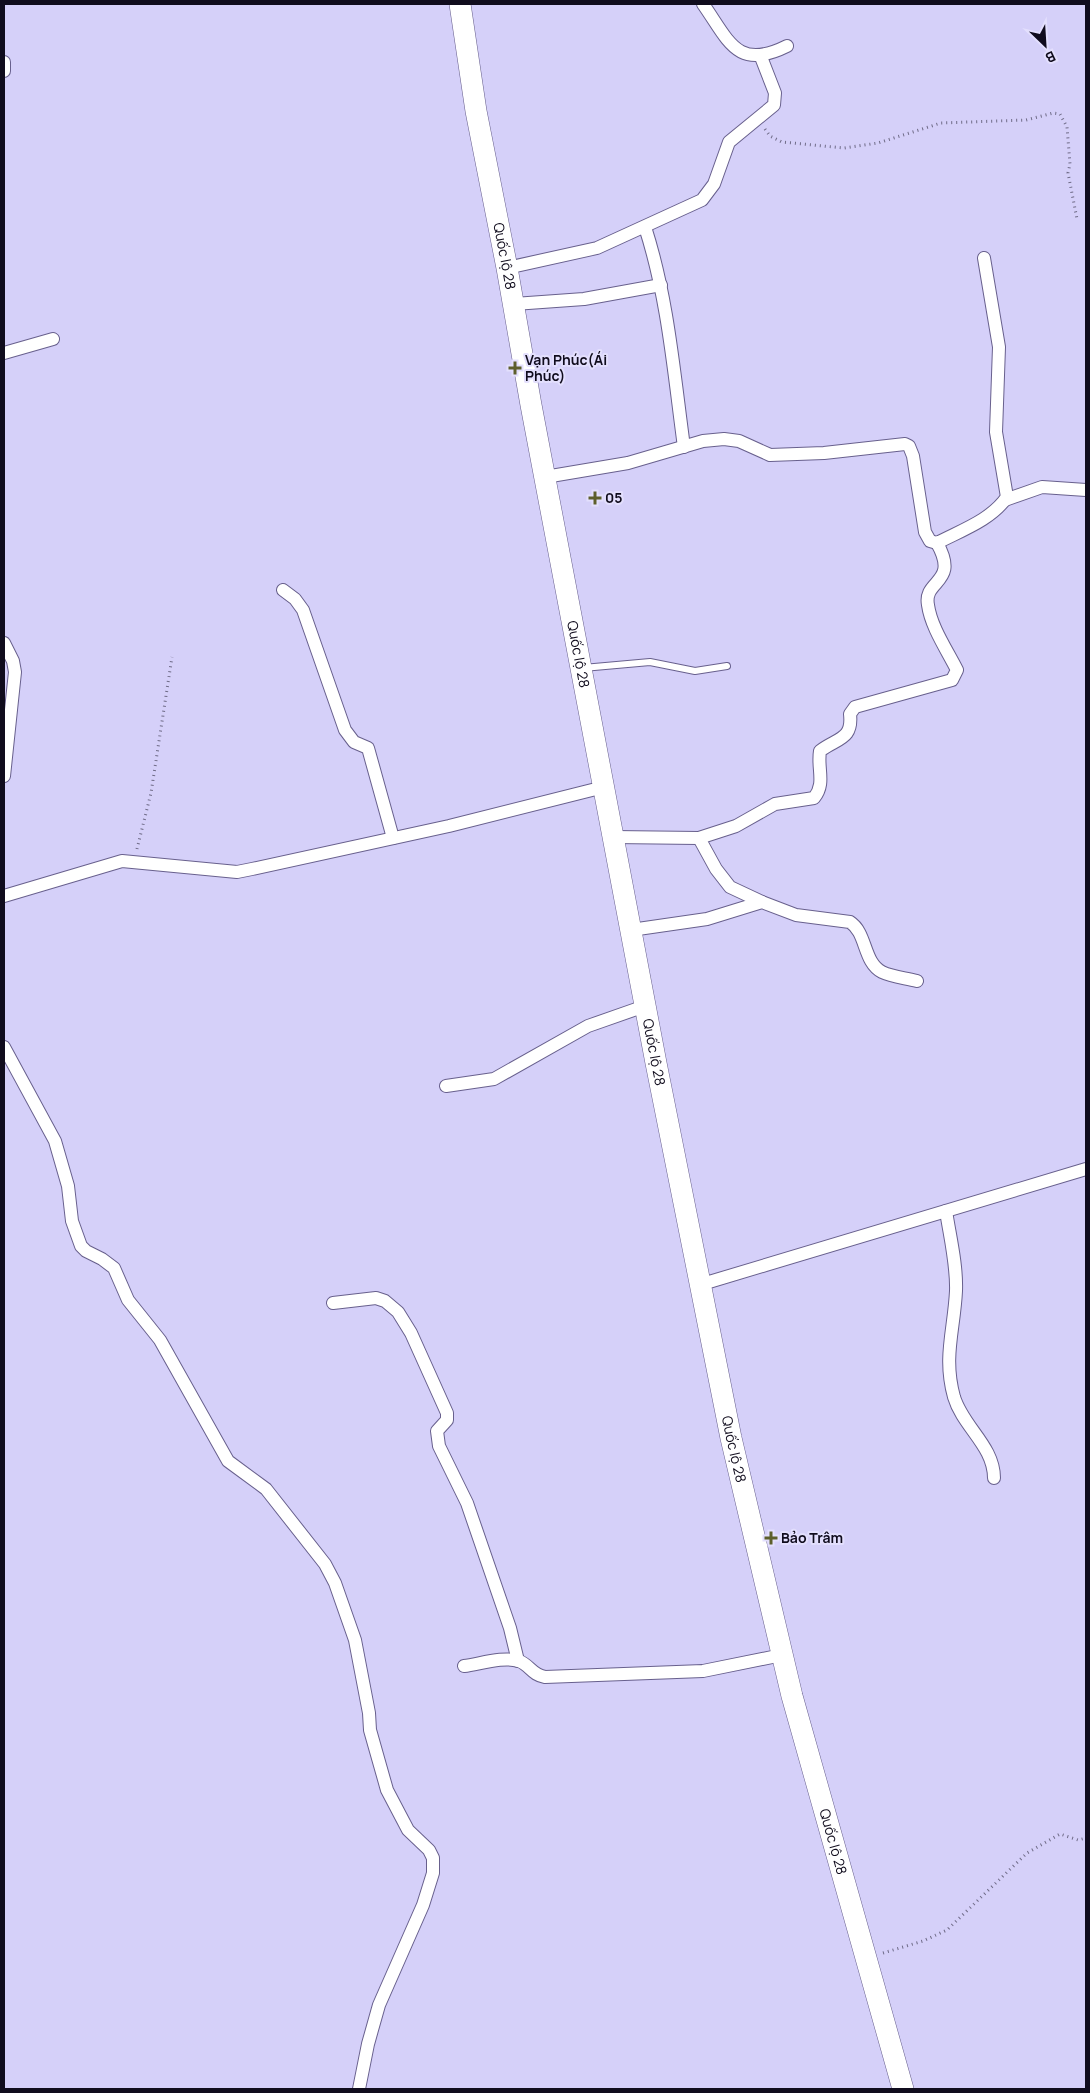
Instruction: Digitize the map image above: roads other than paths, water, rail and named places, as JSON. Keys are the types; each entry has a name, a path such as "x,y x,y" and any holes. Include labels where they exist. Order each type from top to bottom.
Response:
{"highway":[{"name":"Quốc lộ 28","path":"460,4 492,195 508,268 545,477 613,837 699,1284 731,1438 782,1655 827,1824 903,2089"}],"street":[{"path":"703,4 737,50 761,57 787,46"},
{"path":"508,268 584,252 645,227 707,196 714,184 729,142 735,135 768,112 776,99 761,57"},
{"path":"4,62 4,71"},
{"path":"645,227 657,264 661,285 684,447"},
{"path":"545,477 628,463 703,441 731,438 764,454 786,455 905,444 909,446 913,456 925,532 930,541 937,542 986,517 1000,506 1007,496 996,432 999,347 984,258"},
{"path":"514,304 584,299 661,285"},
{"path":"4,353 53,340"},
{"path":"1004,500 1042,487 1086,490"},
{"path":"613,837 699,838 736,826 780,803 814,798 823,782 818,765 820,752 832,742 845,737 851,726 850,714 855,707 952,680 957,670 927,604 929,592 943,576 946,568 944,554 937,542"},
{"path":"283,590 295,599 303,610 349,739 368,748 393,838"},
{"path":"4,643 13,662 15,672 4,776"},
{"path":"4,896 122,861 237,872 393,838 604,787"},
{"path":"699,838 716,869 730,887 796,915 850,922 858,932 874,965 879,970 917,981"},
{"path":"631,930 707,919 762,902"},
{"path":"446,1086 494,1079 588,1026 646,1006"},
{"path":"4,1047 55,1140 68,1186 72,1221 80,1246 86,1252 102,1258 114,1268 128,1300 160,1340 228,1461 266,1489 302,1538 325,1564 335,1583 355,1640 369,1713 370,1730 387,1790 408,1830 430,1850 433,1858 433,1873 423,1905 379,2005 368,2044 359,2089"},
{"path":"699,1284 1086,1169"},
{"path":"946,1211 956,1289 948,1366 955,1399 964,1419 990,1456 994,1465 994,1478"},
{"path":"333,1303 376,1298 385,1301 398,1312 411,1333 447,1413 447,1420 438,1431 439,1446 467,1503 510,1628 518,1661"},
{"path":"464,1666 508,1660 518,1661 538,1676 545,1677 703,1671 782,1655"}],"lane":[{"path":"582,669 650,662 696,671 727,666"}],"place":[{"name":"Vạn Phúc(Ái Phúc)","path":"515,368"},
{"name":"05","path":"595,498"},
{"name":"Bảo Trâm","path":"771,1538"}]}
